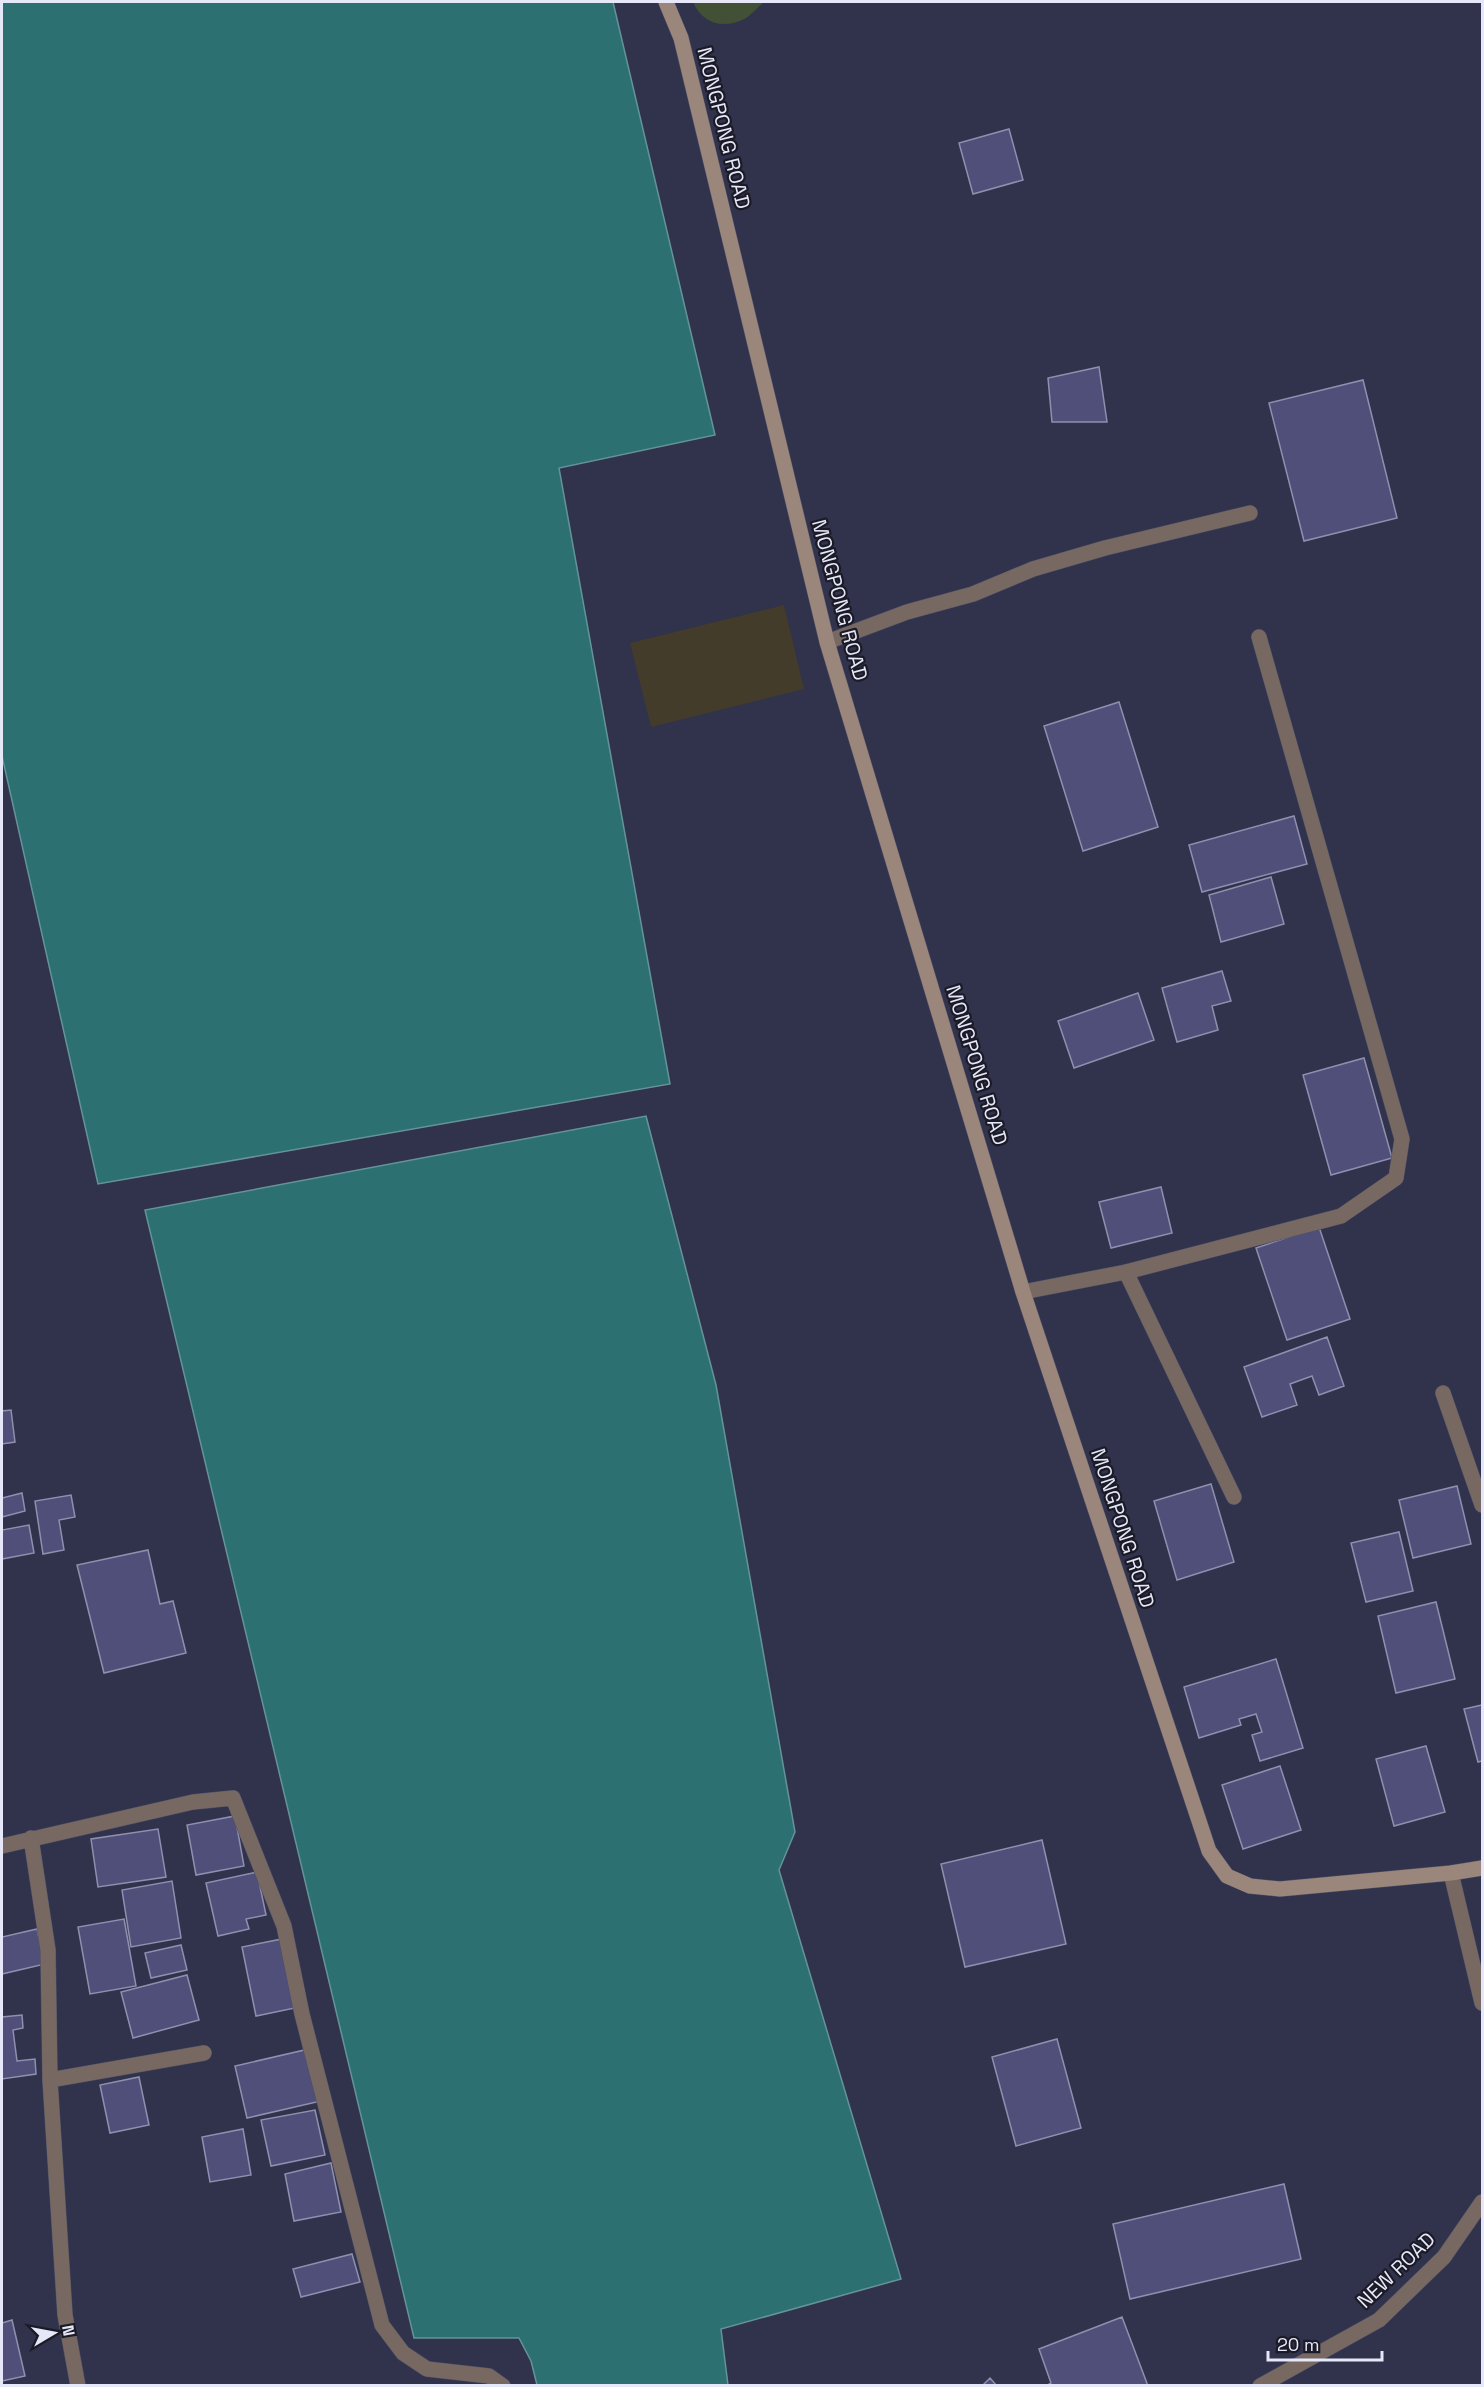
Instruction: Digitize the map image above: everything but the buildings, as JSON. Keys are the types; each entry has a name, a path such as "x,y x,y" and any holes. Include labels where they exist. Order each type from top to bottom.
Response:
{"main road":[{"name":"MONGPONG ROAD","path":"666,2 681,38 827,642 1023,1292 1209,1851 1227,1876 1250,1886 1280,1889 1482,1868"}],"street":[{"path":"827,642 908,612 973,594 1033,569 1105,548 1250,513"},
{"path":"1023,1292 1126,1272 1341,1216 1396,1178 1402,1138 1259,637"},
{"path":"1126,1272 1234,1497"},
{"path":"1443,1392 1482,1505"},
{"path":"2,1846 193,1802 233,1798 284,1926 302,2013 382,2325 403,2354 427,2369 489,2376 503,2385"},
{"path":"31,1838 48,1950 50,2079 65,2314 78,2385"},
{"path":"1451,1873 1482,2003"},
{"path":"50,2079 204,2053"},
{"name":"NEW ROAD","path":"1260,2385 1379,2320 1444,2257 1482,2202"}],"shaded area":[{"path":"2,2 613,2 715,435 559,468 670,1084 98,1184 2,756"},
{"path":"693,2 764,2 746,18 730,24 722,24 708,20"},
{"path":"784,605 804,689 651,727 630,643"},
{"path":"646,1116 716,1385 795,1832 779,1870 901,2279 721,2329 728,2385 537,2385 531,2361 519,2338 414,2338 145,1210"}]}
